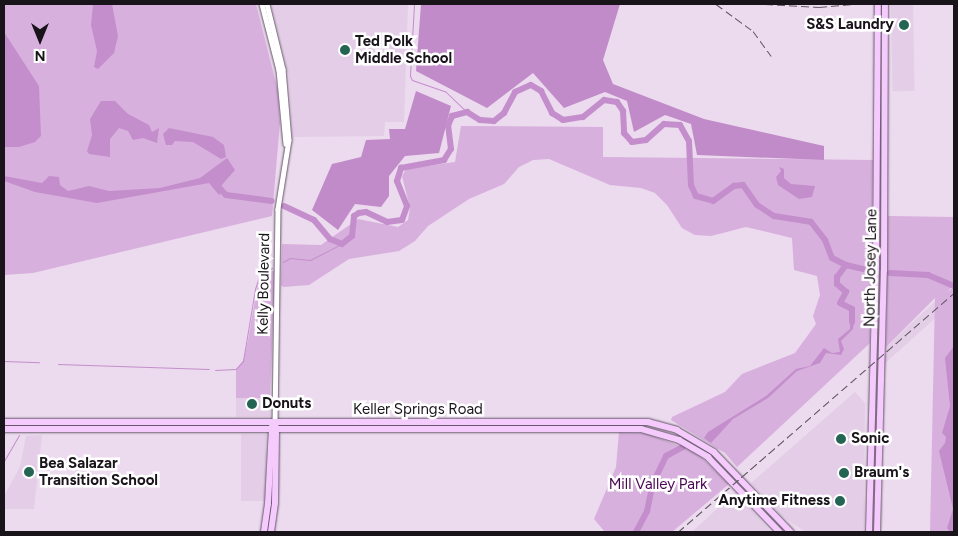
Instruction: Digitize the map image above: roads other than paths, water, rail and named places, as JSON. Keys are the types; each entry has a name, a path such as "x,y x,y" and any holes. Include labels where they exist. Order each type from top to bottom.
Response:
{"main road":[{"name":"North Josey Lane","path":"869,532 878,4"},
{"name":"North Josey Lane","path":"877,532 885,4"},
{"path":"873,382 876,410 879,411"},
{"name":"Keller Springs Road","path":"276,427 615,420 666,426 698,440 714,452 791,532"},
{"name":"Keller Springs Road","path":"4,422 270,429"},
{"name":"Keller Springs Road","path":"4,430 131,426 615,427 664,434 694,447 708,457 780,532"},
{"path":"664,434 666,426"},
{"path":"270,429 276,427"},
{"name":"Kelly Boulevard","path":"270,532 276,427"},
{"name":"Kelly Boulevard","path":"264,532 273,484 270,429"},
{"path":"745,495 751,495 763,503"}],"street":[{"name":"Kelly Boulevard","path":"262,4 272,34"},
{"name":"Kelly Boulevard","path":"267,4 282,93 286,144 278,209 276,427"}],"waterway":[{"path":"414,4 410,76 412,80 446,92 467,112"},
{"path":"284,206 314,220 330,239 342,244 352,236 354,216 359,213 366,212 387,222 402,220 407,206 397,181 401,168 444,160 451,149 448,126 452,116 467,112 480,120 494,121 504,113 515,92 531,85 541,91 552,113 563,120 583,117 604,100 617,102 623,111 624,133 632,142 646,140 664,124 680,125 689,141 691,185 696,196 713,201 734,186 743,185 757,205 774,216 811,222 825,240 832,258 846,265"},
{"path":"217,185 226,195 272,201"},
{"path":"283,262 290,258 310,260 342,244"},
{"path":"852,322 852,309 840,303 846,292 837,284 837,277 846,265 872,271"},
{"path":"215,370 236,369 243,361 255,289 259,277 272,268"},
{"path":"890,273 928,275 954,286"},
{"path":"4,361 39,362"},
{"path":"58,364 209,369"},
{"path":"4,461 19,435"},
{"path":"636,532 647,511 653,483 666,456 683,447"}],"railway":[{"path":"716,4 753,31 771,56"},
{"path":"765,4 819,7 856,4"},
{"path":"678,532 954,293"}],"place":[{"name":"S&S Laundry","path":"904,25"},
{"name":"Ted Polk Middle School","path":"345,50"},
{"name":"Donuts","path":"252,404"},
{"name":"Sonic","path":"841,439"},
{"name":"Bea Salazar Transition School","path":"29,472"},
{"name":"Braum's","path":"844,473"},
{"name":"Anytime Fitness","path":"840,501"}],"park label":[{"name":"Mill Valley Park","path":"658,485"}]}
